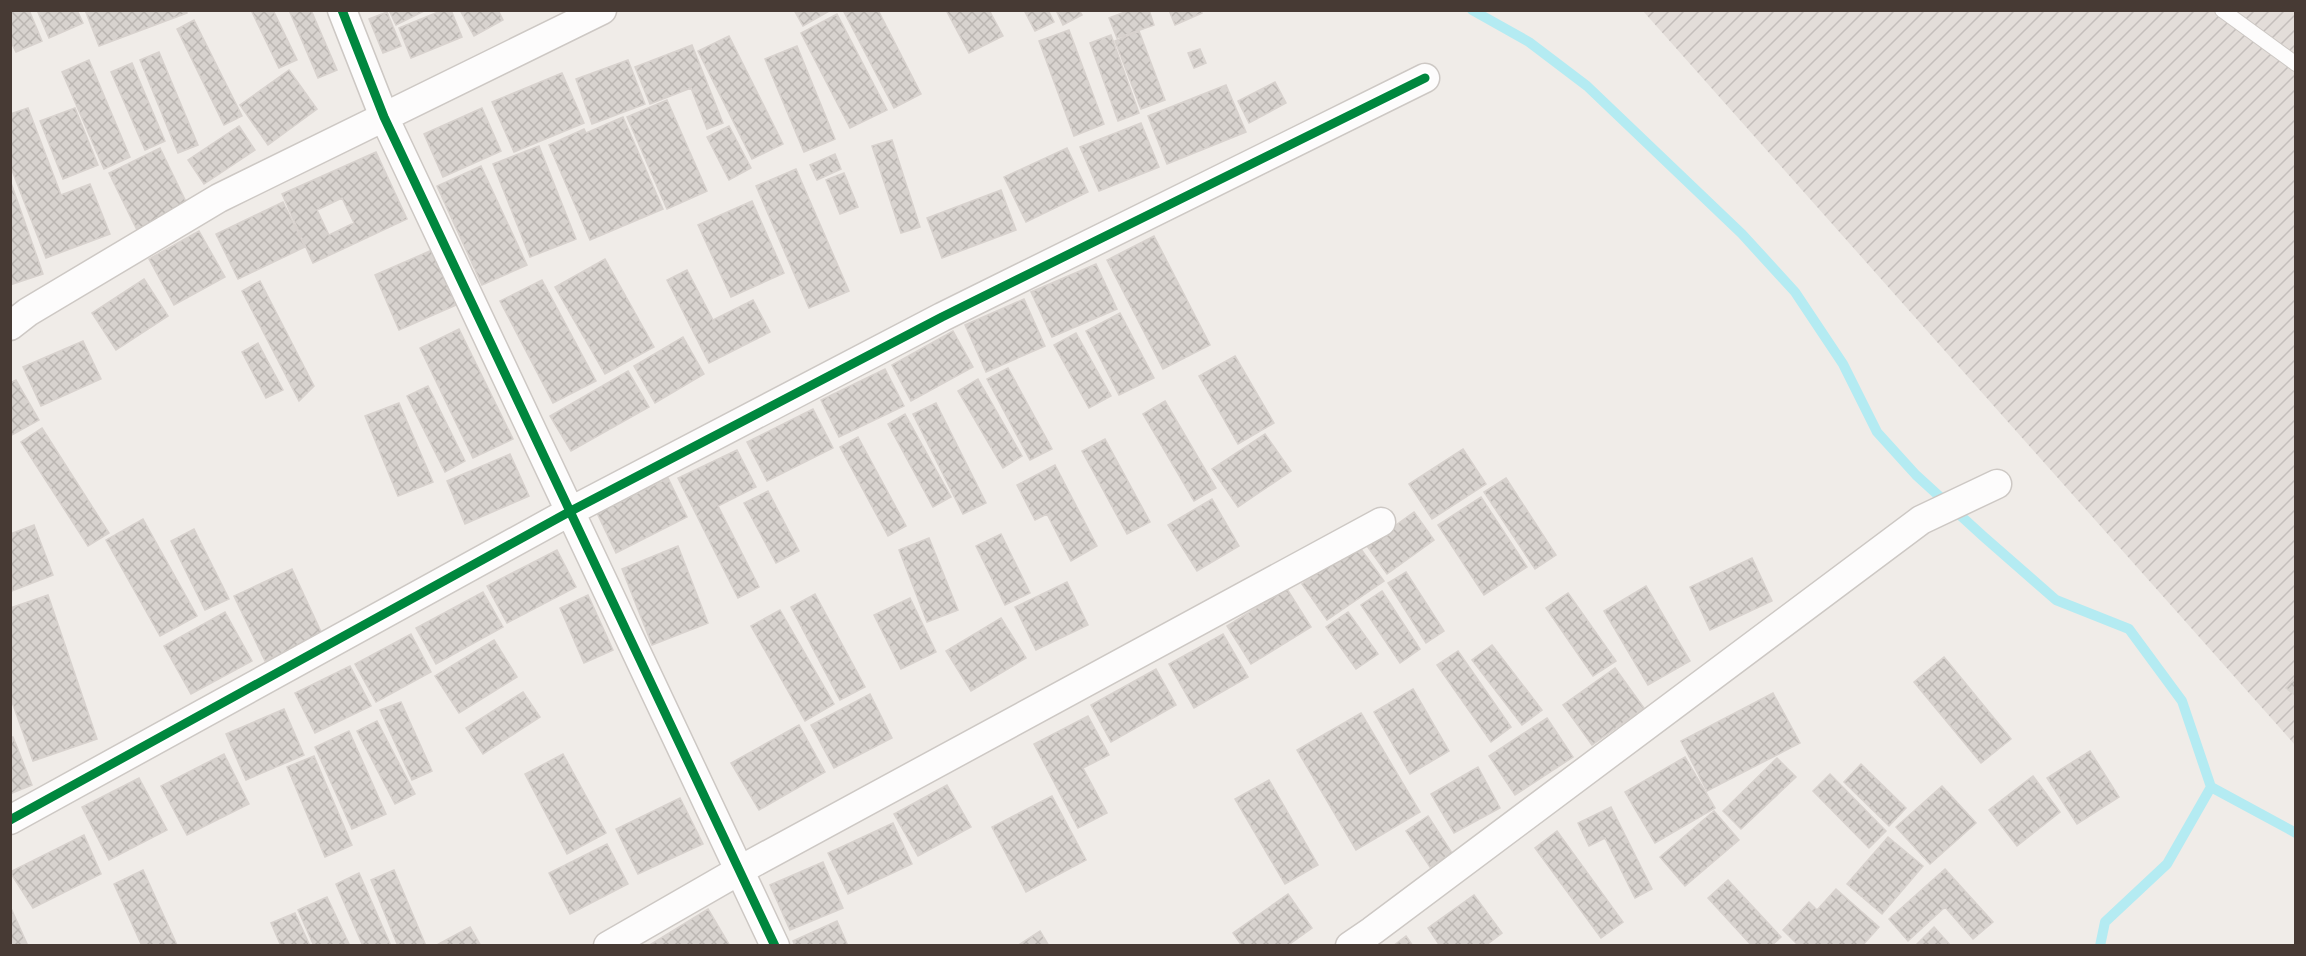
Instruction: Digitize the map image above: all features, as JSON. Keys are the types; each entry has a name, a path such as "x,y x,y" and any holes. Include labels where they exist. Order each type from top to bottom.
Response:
{"street":[{"path":"342,10 384,117 568,512 775,945"},
{"path":"10,326 28,312 219,198 603,10"},
{"path":"10,820 568,512 942,317 1425,78"},
{"path":"1350,945 1372,931 1921,520 1997,484"},
{"path":"608,945 741,870 1381,522"}],"lane":[{"path":"2222,10 2295,64"}],"shaded area":[{"path":"1643,11 2295,11 2295,745"}],"building":[{"path":"10,10 29,10 42,41 16,52 10,40"},
{"path":"37,10 77,10 83,23 49,38"},
{"path":"85,10 186,10 187,13 99,46"},
{"path":"251,10 273,10 297,60 279,68"},
{"path":"289,10 311,10 337,70 318,78"},
{"path":"389,10 426,10 396,25"},
{"path":"443,10 451,10 462,37 411,58 399,28"},
{"path":"460,10 498,10 503,20 474,36"},
{"path":"794,10 831,10 803,26"},
{"path":"843,10 878,10 921,94 894,108"},
{"path":"946,10 989,10 1003,36 969,53"},
{"path":"1024,10 1048,10 1054,22 1035,31"},
{"path":"1056,10 1079,10 1082,15 1063,25"},
{"path":"1130,10 1149,10 1154,25 1117,38 1109,18"},
{"path":"1169,10 1201,10 1202,13 1175,25"},
{"path":"387,12 401,46 383,53 369,19"},
{"path":"837,14 887,110 850,128 801,33"},
{"path":"194,20 242,116 224,125 177,29"},
{"path":"1069,30 1104,124 1074,136 1039,41"},
{"path":"1139,31 1165,100 1141,109 1115,41"},
{"path":"1111,35 1139,113 1118,121 1090,43"},
{"path":"729,36 783,144 752,159 698,51"},
{"path":"692,45 723,123 707,129 691,88 650,104 635,67"},
{"path":"797,46 835,139 804,152 765,59"},
{"path":"1200,49 1206,63 1194,68 1188,53"},
{"path":"159,52 198,145 178,153 140,60"},
{"path":"89,60 130,157 104,169 62,72"},
{"path":"628,60 645,104 592,124 576,79"},
{"path":"132,63 165,141 145,150 111,72"},
{"path":"289,70 317,109 268,145 240,105"},
{"path":"562,73 584,123 514,152 492,102"},
{"path":"1275,82 1286,103 1249,123 1238,101"},
{"path":"1226,85 1246,132 1167,164 1148,116"},
{"path":"667,100 707,191 667,209 627,117"},
{"path":"28,108 61,195 90,184 110,234 46,258 10,165 10,114"},
{"path":"75,108 98,165 63,179 40,121"},
{"path":"482,108 501,151 443,177 424,134"},
{"path":"623,117 663,209 590,240 549,145 584,129 586,133"},
{"path":"1141,123 1159,167 1099,191 1080,147"},
{"path":"239,126 255,150 204,184 188,160"},
{"path":"729,126 751,168 729,180 707,137"},
{"path":"892,140 920,227 901,233 872,146"},
{"path":"539,146 576,239 530,257 493,164"},
{"path":"160,148 188,206 137,230 109,173"},
{"path":"1067,148 1088,192 1026,222 1004,177"},
{"path":"376,152 407,219 313,263 282,194","holes":["342,198 354,223 329,235 317,210"]},
{"path":"835,154 841,169 817,180 810,165"},
{"path":"481,166 527,265 482,285 437,186"},
{"path":"796,169 849,291 809,308 756,186"},
{"path":"844,173 858,207 840,214 826,180"},
{"path":"10,180 43,274 10,285"},
{"path":"1001,190 1016,230 942,258 927,218"},
{"path":"752,201 784,273 731,297 698,225"},
{"path":"283,202 305,247 238,279 216,234"},
{"path":"199,231 225,277 174,305 149,259"},
{"path":"1154,236 1210,345 1163,369 1107,260"},
{"path":"432,250 456,305 399,330 375,275"},
{"path":"605,259 654,347 605,374 555,287"},
{"path":"1096,264 1117,309 1052,337 1031,292"},
{"path":"687,270 713,320 753,300 770,332 709,363 667,280"},
{"path":"144,279 168,316 116,350 92,313"},
{"path":"542,280 596,381 553,403 500,301"},
{"path":"260,281 314,386 299,401 242,291"},
{"path":"1024,299 1045,346 986,372 965,325"},
{"path":"1120,313 1154,378 1119,395 1086,331"},
{"path":"459,329 513,439 473,458 420,348"},
{"path":"953,331 973,367 911,401 892,365"},
{"path":"1076,333 1111,396 1089,408 1054,345"},
{"path":"683,337 704,374 655,403 634,366"},
{"path":"83,341 101,379 41,406 23,367"},
{"path":"258,343 283,390 266,398 242,352"},
{"path":"1235,356 1274,423 1238,444 1199,376"},
{"path":"1008,368 1052,449 1030,460 987,379"},
{"path":"885,369 904,406 839,437 821,400"},
{"path":"628,371 649,407 571,451 550,416"},
{"path":"978,379 1022,456 1003,468 958,391"},
{"path":"16,380 39,420 10,436 10,383"},
{"path":"428,386 465,461 445,472 407,396"},
{"path":"1165,401 1216,488 1194,501 1143,414"},
{"path":"399,403 433,482 398,496 365,416"},
{"path":"936,403 986,503 963,514 913,414"},
{"path":"813,409 833,448 767,481 747,442"},
{"path":"905,414 951,497 933,507 888,424"},
{"path":"42,428 109,533 88,546 21,442"},
{"path":"1265,434 1291,471 1238,507 1212,469"},
{"path":"858,437 906,526 888,536 840,447"},
{"path":"1105,439 1150,522 1127,534 1082,451"},
{"path":"1463,449 1486,484 1432,519 1409,484"},
{"path":"737,450 756,487 718,506 759,587 738,598 678,478"},
{"path":"510,454 529,496 465,524 447,481"},
{"path":"1055,465 1097,546 1071,561 1047,514 1035,520 1017,485"},
{"path":"668,478 687,517 616,553 597,513"},
{"path":"1506,478 1556,555 1535,569 1484,492"},
{"path":"768,491 799,551 776,563 744,503"},
{"path":"1481,497 1527,567 1484,595 1438,525"},
{"path":"1212,499 1239,546 1197,571 1168,525"},
{"path":"1414,512 1434,540 1387,574 1367,546"},
{"path":"143,519 197,616 160,636 106,540"},
{"path":"34,525 53,575 12,591 10,534"},
{"path":"194,529 229,599 205,610 171,541"},
{"path":"1001,534 1030,593 1005,605 976,546"},
{"path":"929,538 958,610 927,622 899,550"},
{"path":"1358,545 1384,581 1327,620 1302,584"},
{"path":"678,546 708,623 652,645 622,569"},
{"path":"557,550 576,587 507,623 487,586"},
{"path":"1752,558 1772,601 1710,630 1690,587"},
{"path":"292,569 322,634 265,661 234,596"},
{"path":"1406,572 1444,631 1426,643 1388,583"},
{"path":"1067,582 1088,625 1036,650 1015,607"},
{"path":"1646,586 1690,661 1648,685 1604,611"},
{"path":"1287,589 1311,627 1251,664 1227,626"},
{"path":"1382,591 1420,649 1400,663 1361,605"},
{"path":"483,592 503,627 436,664 416,628"},
{"path":"1568,593 1616,661 1593,676 1546,608"},
{"path":"815,594 865,687 840,700 791,607"},
{"path":"48,595 97,739 33,761 10,696 10,608"},
{"path":"588,595 613,650 584,663 560,608"},
{"path":"910,598 936,652 901,669 874,615"},
{"path":"780,610 834,704 805,721 751,626"},
{"path":"225,612 252,661 191,694 164,646"},
{"path":"1348,612 1378,654 1356,669 1326,627"},
{"path":"1001,618 1026,658 971,691 946,651"},
{"path":"411,634 431,672 376,702 355,664"},
{"path":"1223,634 1248,677 1194,708 1169,664"},
{"path":"494,640 517,677 459,713 435,676"},
{"path":"1492,645 1542,710 1522,725 1472,660"},
{"path":"1458,651 1511,727 1491,742 1437,665"},
{"path":"1944,657 2011,739 1981,763 1914,682"},
{"path":"350,666 371,706 315,733 295,693"},
{"path":"1615,668 1644,708 1592,745 1563,705"},
{"path":"1156,669 1176,705 1111,742 1091,705"},
{"path":"2296,677 2296,696 2286,688"},
{"path":"1413,689 1449,751 1410,774 1374,712"},
{"path":"523,692 540,717 483,754 466,728"},
{"path":"1773,693 1800,743 1707,791 1681,741"},
{"path":"870,694 892,738 834,768 811,725"},
{"path":"401,702 432,771 412,780 380,710"},
{"path":"284,709 304,755 246,780 226,734"},
{"path":"1361,713 1420,812 1356,850 1297,750"},
{"path":"1088,716 1109,755 1083,768 1107,813 1078,828 1034,744"},
{"path":"1547,718 1573,757 1515,795 1489,756"},
{"path":"377,721 415,794 395,804 357,731"},
{"path":"799,725 825,772 759,810 731,763"},
{"path":"349,731 386,814 352,829 315,747"},
{"path":"10,737 13,737 32,785 10,794"},
{"path":"2090,751 2119,797 2077,824 2047,778"},
{"path":"224,754 249,804 187,835 161,786"},
{"path":"563,754 606,833 567,854 525,774"},
{"path":"314,756 352,845 325,857 287,767"},
{"path":"1685,757 1715,808 1655,843 1625,792"},
{"path":"1777,758 1796,777 1741,829 1723,811"},
{"path":"1861,764 1906,808 1889,826 1844,782"},
{"path":"1478,767 1500,808 1454,833 1431,794"},
{"path":"1830,774 1886,831 1869,848 1813,791"},
{"path":"2033,776 2060,812 2017,846 1989,810"},
{"path":"139,778 167,830 109,860 82,807"},
{"path":"1269,780 1318,865 1285,884 1235,799"},
{"path":"947,785 971,827 918,856 894,814"},
{"path":"1942,786 1976,823 1930,864 1896,827"},
{"path":"1052,796 1086,860 1026,892 992,827"},
{"path":"680,798 703,844 638,874 616,829"},
{"path":"1611,807 1652,889 1635,898 1605,838 1589,846 1578,823"},
{"path":"1714,811 1739,840 1685,886 1660,857"},
{"path":"1428,816 1452,853 1430,867 1406,831"},
{"path":"893,823 912,864 848,894 828,853"},
{"path":"1557,831 1623,922 1601,938 1535,848"},
{"path":"84,835 101,874 33,908 10,872"},
{"path":"1888,837 1923,866 1882,914 1847,884"},
{"path":"607,844 628,884 570,914 549,873"},
{"path":"823,862 843,908 790,930 770,885"},
{"path":"1945,869 1993,922 1973,939 1945,907 1908,941 1889,919"},
{"path":"143,870 176,946 142,946 114,884"},
{"path":"394,870 426,946 398,946 371,880"},
{"path":"359,873 391,946 363,946 336,884"},
{"path":"1728,880 1781,937 1771,946 1752,946 1708,898"},
{"path":"1836,889 1879,927 1862,946 1799,946 1783,930 1809,902 1817,910"},
{"path":"1288,894 1312,928 1287,946 1242,946 1233,933"},
{"path":"1474,895 1502,933 1485,946 1440,946 1428,928"},
{"path":"327,897 350,946 314,946 298,910"},
{"path":"10,906 28,946 10,946"},
{"path":"708,909 730,946 648,946"},
{"path":"295,913 310,946 281,946 271,923"},
{"path":"837,921 848,946 795,946 793,941"},
{"path":"470,927 481,946 435,946"},
{"path":"1934,927 1951,946 1915,946"},
{"path":"1040,931 1049,946 1017,946"},
{"path":"1406,936 1413,946 1393,946"}],"waterway":[{"path":"1472,10 1529,42 1587,86 1742,234 1795,292 1843,364 1877,432 1916,475 2056,600 2129,629 2182,701 2211,787 2167,864 2105,922 2100,946"},
{"path":"2211,787 2296,833"}],"cycle path":[{"path":"342,10 384,117 775,946"},
{"path":"10,820 569,512 942,317 1425,78"}]}
